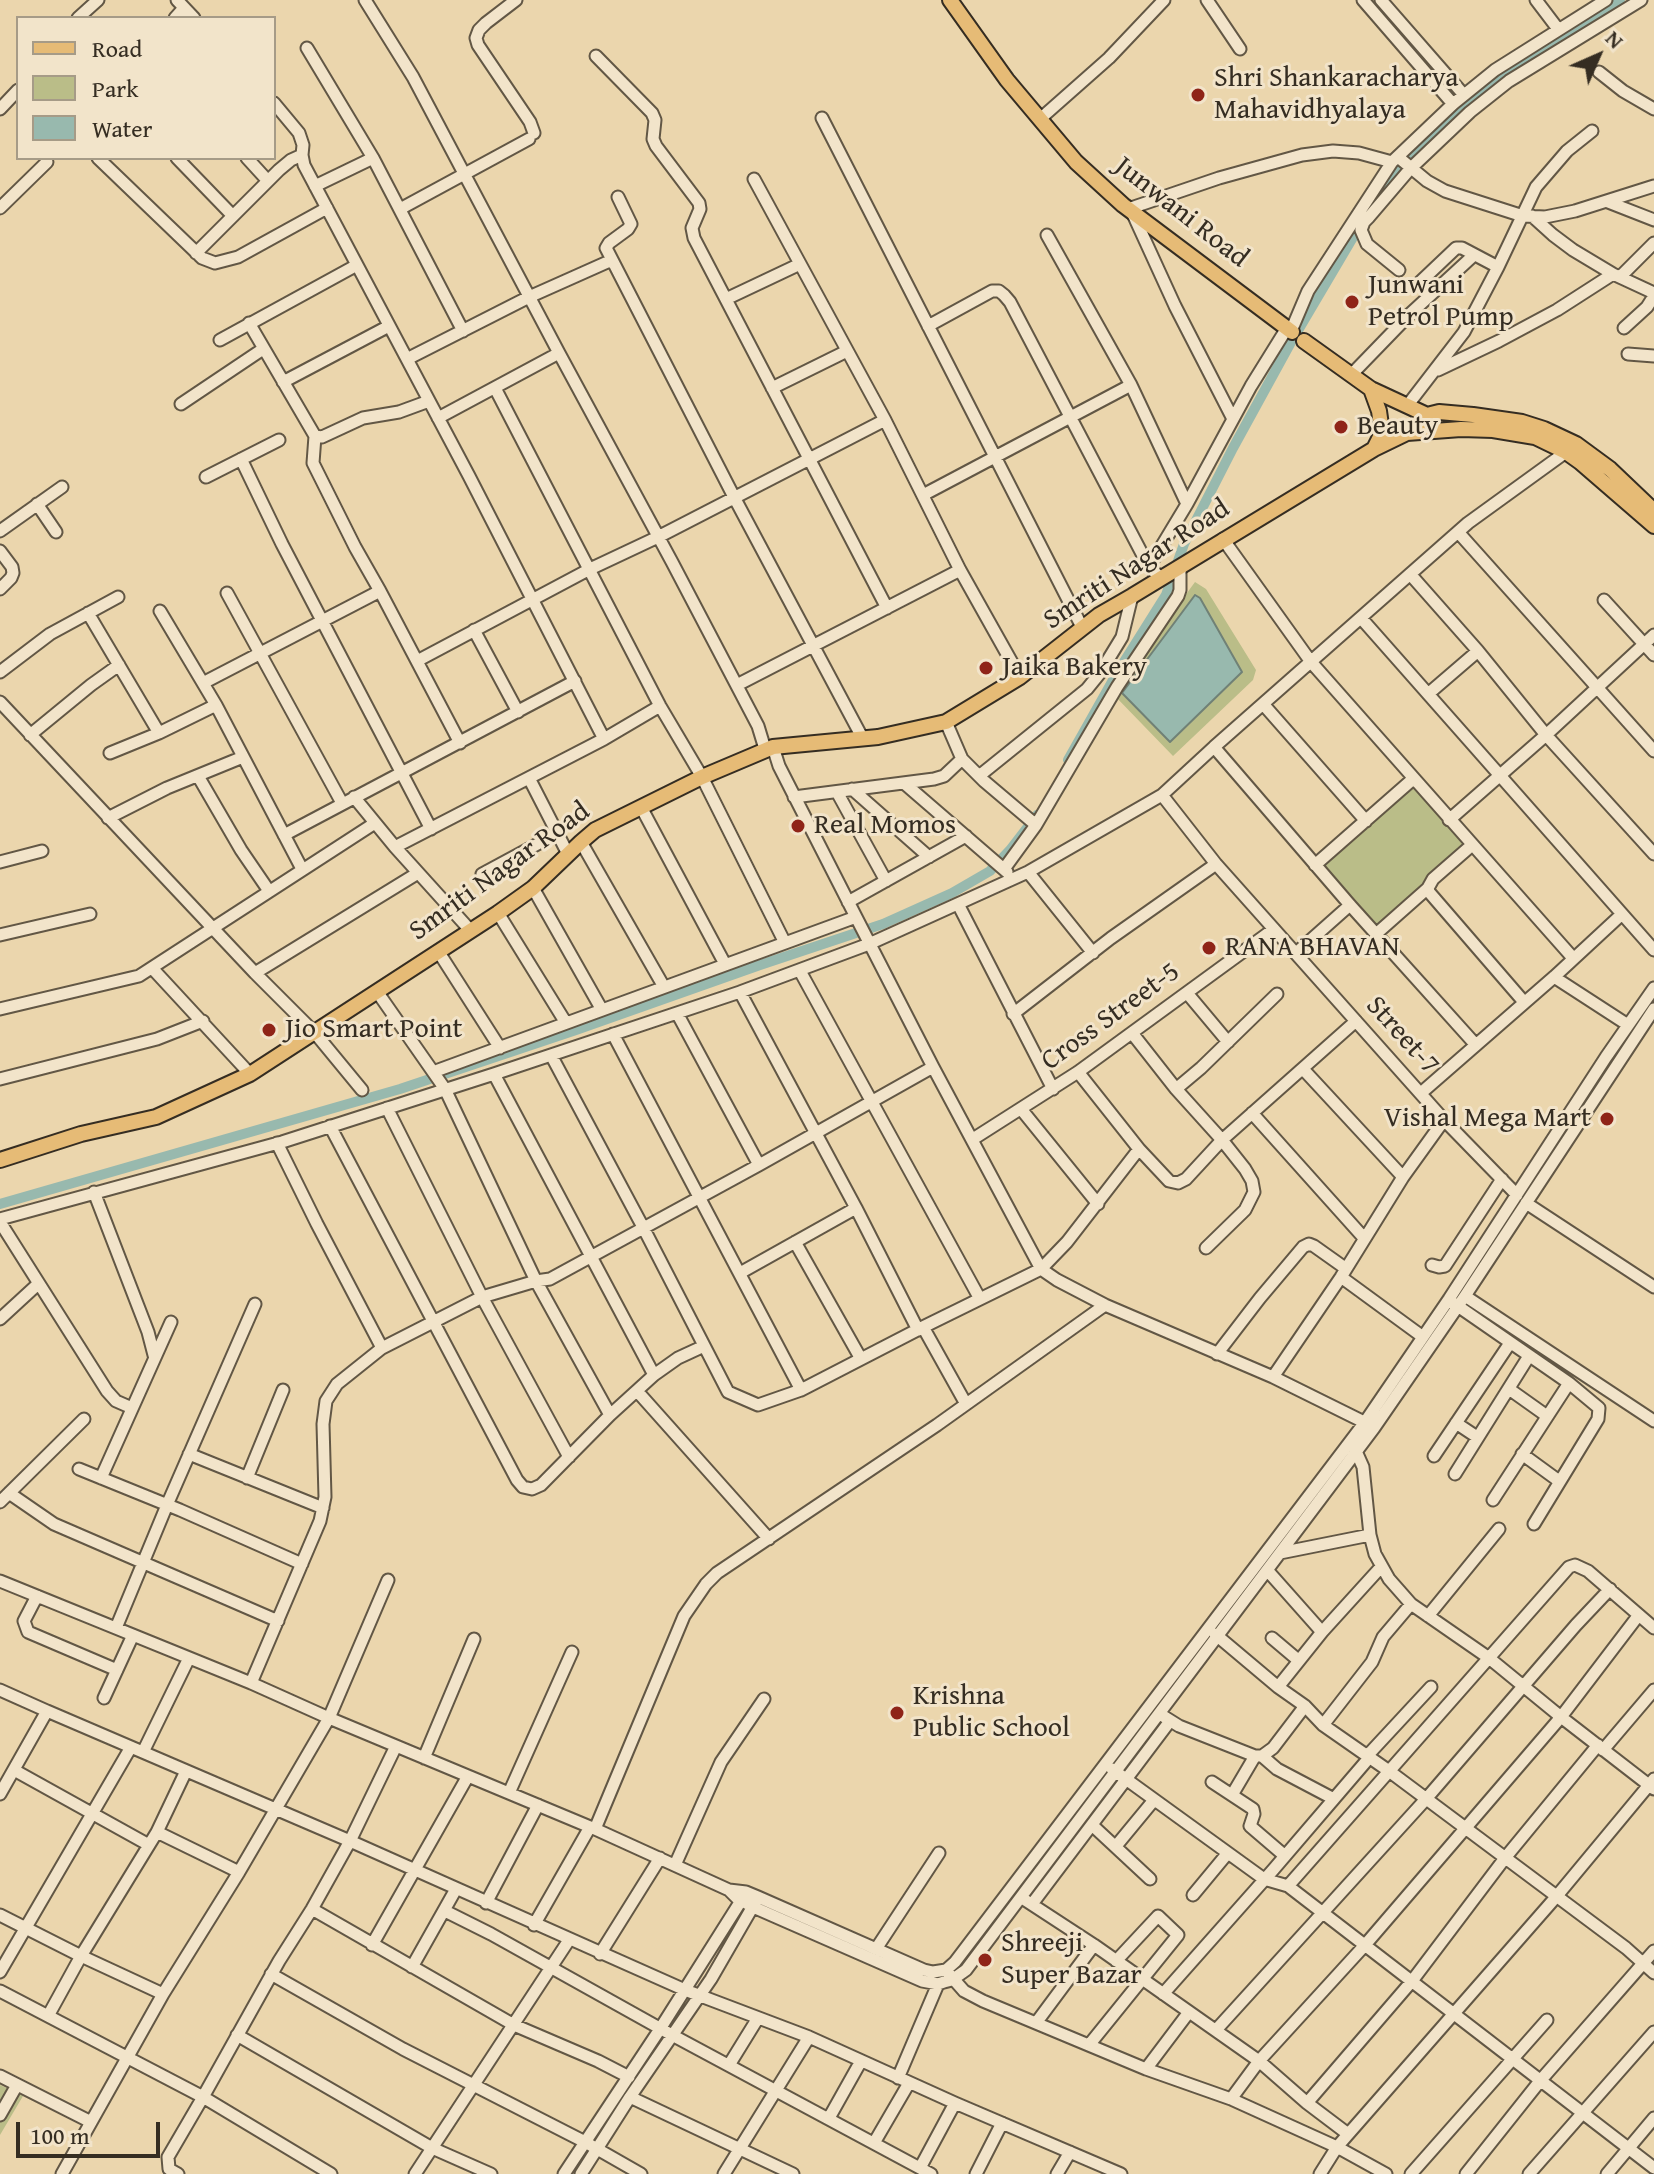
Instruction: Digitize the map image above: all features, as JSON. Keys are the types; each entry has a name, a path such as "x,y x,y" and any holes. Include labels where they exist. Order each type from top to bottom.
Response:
{"main road":[{"name":"Junwani Road","path":"950,0 1007,80 1076,162 1130,210 1290,330"},
{"name":"Junwani Road","path":"1304,341 1371,389 1427,415 1439,412 1522,422 1576,444 1599,461 1651,516"},
{"path":"1371,389 1381,425 1374,449"},
{"path":"1407,433 1427,415"},
{"name":"Junwani Road","path":"1407,433 1493,430 1535,437 1566,452 1651,516"},
{"name":"Smriti Nagar Road","path":"0,1160 81,1134 156,1117 250,1074 498,913 533,888 595,830 702,777 769,748 863,739 946,722 1020,677 1099,615 1374,449 1407,433"}],"street":[{"path":"80,16 98,0"},
{"path":"365,0 413,77 737,685 933,1067 1041,1269 1105,1305 1273,1377 1370,1425"},
{"path":"400,209 532,136 530,122 476,38 486,23 516,0"},
{"path":"1040,119 1109,58 1164,0"},
{"path":"1207,0 1240,49"},
{"path":"1363,0 1453,104"},
{"path":"1536,0 1558,29"},
{"path":"1149,567 1233,419 1290,330 1308,291 1402,163 1453,104 1495,70 1606,0"},
{"path":"1358,222 1402,163 1509,81 1641,0"},
{"path":"1384,1 1464,95"},
{"path":"307,48 373,158 463,331"},
{"path":"596,56 652,113 656,146 699,203 700,209 692,228 694,238 887,608"},
{"path":"1599,72 1654,109"},
{"path":"0,109 16,92"},
{"path":"276,105 299,133 304,165 604,739"},
{"path":"822,118 1082,627"},
{"path":"1407,406 1464,332 1527,216 1536,187 1567,151 1592,131"},
{"path":"1233,419 1130,210 1219,178 1302,155 1333,151 1359,153 1402,163 1445,191 1527,216 1545,217 1575,211 1654,186"},
{"path":"196,253 268,181 291,160 302,155"},
{"path":"315,186 373,158"},
{"path":"100,160 196,253 215,263 225,262 327,208"},
{"path":"179,160 233,216"},
{"path":"249,160 268,181"},
{"path":"2,201 47,162"},
{"path":"754,179 885,420 960,570 1020,677"},
{"path":"618,197 631,224 606,248 863,739"},
{"path":"1607,201 1654,220"},
{"path":"1527,216 1616,276 1654,294 1647,307 1624,328"},
{"path":"1358,222 1367,244 1399,270"},
{"path":"1047,235 1131,385 1187,504"},
{"path":"1434,372 1499,341 1616,276 1654,243"},
{"path":"1417,285 1456,248 1462,248 1498,267"},
{"path":"1351,375 1411,313 1474,255"},
{"path":"407,359 529,297 612,260"},
{"path":"726,299 800,264"},
{"path":"220,340 357,265"},
{"path":"928,326 992,291 999,291 1010,302 1149,567 1161,578"},
{"path":"249,323 315,436 313,463 460,743"},
{"path":"283,382 389,326"},
{"name":"Junwani Road","path":"1290,330 1304,341"},
{"path":"181,404 263,349"},
{"path":"772,388 847,351"},
{"path":"438,418 559,353"},
{"path":"1628,354 1654,356"},
{"path":"923,495 1131,385"},
{"path":"495,388 660,706 702,777 785,943"},
{"path":"315,436 322,437 363,418 399,412 429,401"},
{"path":"417,661 590,569 885,420"},
{"path":"206,477 279,440"},
{"path":"132,1408 116,1401 107,1391 0,1221 94,1192 277,1143 740,992 869,944 1028,872 1162,795 1458,532 1566,452"},
{"path":"241,459 431,829"},
{"path":"0,531 62,487"},
{"path":"37,504 56,532"},
{"path":"1458,532 1654,751"},
{"path":"1223,539 1311,662 1573,958"},
{"path":"0,551 13,573 0,589"},
{"path":"1004,869 1036,825 1117,687 1178,596 1180,567"},
{"path":"737,685 960,570"},
{"path":"1410,574 1546,735 1652,848"},
{"path":"203,683 380,591"},
{"path":"227,593 342,803"},
{"path":"979,776 1087,689 1122,637 1132,596"},
{"path":"0,672 50,634 118,597"},
{"path":"1604,600 1649,639 1654,655"},
{"path":"160,611 216,705 302,869"},
{"path":"88,613 159,733"},
{"path":"1361,618 1654,950"},
{"path":"474,630 518,712"},
{"path":"1449,820 1649,639"},
{"path":"1428,694 1478,651"},
{"path":"30,735 119,665"},
{"path":"284,835 575,681"},
{"path":"0,702 315,1033 362,1090"},
{"path":"1263,704 1366,821"},
{"path":"110,753 216,705"},
{"path":"395,847 604,739 660,706"},
{"path":"946,722 962,759 1036,825"},
{"path":"1214,747 1475,1044"},
{"path":"108,818 167,788 243,757"},
{"path":"794,797 944,776 962,759"},
{"path":"198,776 269,891"},
{"path":"529,778 568,854"},
{"path":"1315,865 1413,779"},
{"path":"904,783 1013,878"},
{"path":"852,789 929,857"},
{"path":"837,792 886,881"},
{"name":"Street-7","path":"1162,795 1216,864 1444,1120 1502,1179 1522,1199 1654,1287"},
{"path":"354,797 470,930"},
{"path":"641,807 725,964"},
{"path":"0,1009 127,979 152,968 212,926 375,823"},
{"path":"482,874 558,833"},
{"path":"848,902 966,836"},
{"path":"581,842 664,987"},
{"path":"1376,934 1472,845"},
{"path":"0,862 42,851"},
{"path":"1013,1014 1058,977 1216,864"},
{"path":"1028,872 1093,953"},
{"path":"255,973 418,873"},
{"path":"533,888 602,1010"},
{"path":"1428,888 1524,1002"},
{"path":"958,904 1053,1089"},
{"path":"1296,953 1350,905"},
{"path":"498,913 566,1023"},
{"path":"0,935 90,914"},
{"path":"1421,1093 1622,914"},
{"path":"433,1072 856,917"},
{"name":"Cross Street-5","path":"973,1139 1078,1072 1274,929"},
{"path":"438,951 500,1048"},
{"path":"152,968 250,1074"},
{"path":"800,971 980,1299"},
{"path":"1554,977 1628,1025"},
{"path":"1522,1199 1606,1057 1654,988"},
{"path":"740,992 921,1328 966,1404"},
{"path":"378,993 445,1089 536,1281 610,1415"},
{"path":"1187,993 1228,1042"},
{"path":"1176,1089 1277,994"},
{"path":"949,1975 955,1962 1208,1628 1370,1425 1654,1009"},
{"path":"677,1013 759,1165"},
{"path":"0,1079 133,1046 203,1021"},
{"path":"1078,1072 1139,1149 1169,1181 1178,1183 1186,1179 1222,1140 1356,1021"},
{"path":"1132,1033 1222,1140 1252,1181 1254,1192 1245,1210 1206,1248"},
{"path":"613,1034 801,1390"},
{"path":"551,1055 728,1392 758,1405 801,1390 1041,1269 1067,1242 1139,1149"},
{"path":"251,1683 320,1521 325,1497 323,1424 326,1401 337,1384 382,1348 482,1297 550,1279 933,1067"},
{"path":"1303,1069 1403,1177"},
{"path":"494,1074 654,1375"},
{"path":"387,1108 482,1297 569,1457"},
{"path":"1021,1109 1098,1204"},
{"path":"1252,1113 1364,1238"},
{"path":"1273,1377 1403,1177 1444,1120"},
{"path":"330,1126 523,1487 532,1489 541,1485 654,1375 678,1358 704,1346"},
{"path":"277,1143 382,1348"},
{"path":"1432,1265 1445,1266 1502,1179"},
{"path":"94,1192 154,1355"},
{"path":"740,1273 856,1208"},
{"path":"795,1242 861,1359"},
{"path":"1217,1354 1260,1298 1303,1247 1309,1244 1423,1337"},
{"path":"0,1319 38,1284"},
{"path":"1370,1425 1423,1337 1457,1300"},
{"path":"1457,1300 1510,1343 1595,1403 1600,1413 1534,1524"},
{"path":"1457,1300 1654,1421"},
{"path":"116,1628 255,1304"},
{"path":"534,1925 592,1828 689,1608 706,1584 717,1573 966,1404 1105,1305"},
{"path":"101,1478 171,1322"},
{"path":"1434,1456 1510,1343"},
{"path":"1455,1474 1529,1356"},
{"path":"1493,1500 1569,1383"},
{"path":"1509,1389 1547,1416"},
{"path":"247,1478 283,1390"},
{"path":"637,1391 769,1539"},
{"path":"0,1502 84,1419"},
{"path":"1456,1423 1477,1437"},
{"path":"1320,2174 1348,2134 1455,2015 1652,1784 1600,1748 1489,1658 1411,1604 1381,1567 1370,1535 1363,1467 1354,1446"},
{"path":"1027,1901 1165,1717 1218,1636 1354,1446"},
{"path":"189,1454 323,1508"},
{"path":"1522,1454 1559,1481"},
{"path":"79,1469 302,1564"},
{"path":"9,1493 54,1524 278,1621"},
{"path":"1428,1616 1499,1529"},
{"path":"1280,1553 1370,1535"},
{"path":"1278,1687 1322,1632 1381,1567"},
{"path":"1288,1886 1569,1567 1581,1567 1654,1628"},
{"path":"1267,1570 1322,1632"},
{"path":"62,2174 163,1994 329,1718 388,1580"},
{"path":"0,1581 251,1683 592,1828 922,1981 938,1984"},
{"path":"1216,2030 1426,1799 1610,1589"},
{"path":"37,1596 24,1621 28,1632 117,1670"},
{"path":"1323,1725 1368,1668 1383,1637 1411,1604"},
{"path":"1231,2099 1259,2061 1365,1945 1561,1717 1638,1616"},
{"path":"1208,1628 1305,1706 1323,1725 1626,1948 1654,1973"},
{"path":"104,1698 133,1635"},
{"path":"1272,1638 1298,1660"},
{"path":"424,1758 474,1639"},
{"path":"509,1793 572,1652"},
{"path":"143,1752 189,1658"},
{"path":"1163,1994 1431,1687"},
{"path":"0,1690 350,1841 600,1954 698,1996 809,2037 1121,2174"},
{"path":"1307,2103 1412,1981 1505,1858 1654,1690"},
{"path":"675,1865 721,1762 764,1699"},
{"path":"1232,1795 1258,1756 1273,1748 1305,1706"},
{"path":"0,1794 47,1711"},
{"path":"1165,1717 1258,1756 1334,1799"},
{"path":"178,2174 169,2169 168,2157 350,1841 396,1746"},
{"path":"0,1972 131,1747"},
{"path":"1105,1763 1264,1879 1288,1886 1654,2168"},
{"path":"14,1770 149,1845"},
{"path":"48,2016 157,1832 186,1771"},
{"path":"372,1945 468,1776"},
{"path":"874,2143 903,2080 938,1984 949,1975 966,1970 1027,1901 1092,1825 1121,1776"},
{"path":"1212,1782 1253,1809 1250,1826 1285,1856"},
{"path":"1116,1846 1154,1800"},
{"path":"486,1903 538,1805"},
{"path":"1092,1825 1150,1879"},
{"path":"157,1832 239,1872"},
{"path":"876,1949 939,1853"},
{"path":"1193,1895 1227,1854"},
{"path":"600,1954 660,1858"},
{"path":"412,1967 456,1889"},
{"path":"564,2174 743,1896"},
{"path":"1027,1901 1259,2061 1348,2134"},
{"path":"756,1902 924,1970 949,1975 972,1996 1146,2069 1231,2099 1337,2147 1386,2174"},
{"path":"581,2174 711,1979 756,1902"},
{"path":"312,1909 514,2025 629,2077"},
{"path":"445,1911 926,2171 955,2103"},
{"path":"0,1915 163,1994"},
{"path":"1089,2045 1177,1938 1176,1931 1158,1916 1116,1961"},
{"path":"415,2174 569,1940"},
{"path":"1036,2023 1094,1945"},
{"path":"1466,2174 1540,2081 1654,1951"},
{"path":"271,1974 344,2017 641,2174"},
{"path":"0,1991 203,2097 331,2174"},
{"path":"1146,2069 1189,2012"},
{"path":"729,2065 758,2018"},
{"path":"1411,2174 1547,2020"},
{"path":"1529,2174 1654,2032"},
{"path":"237,2035 432,2148 491,2174"},
{"path":"724,2174 809,2037"},
{"path":"829,2118 861,2061"},
{"path":"0,2076 91,2122"},
{"path":"0,2115 17,2085"},
{"path":"630,2097 793,2174"},
{"path":"1607,2174 1654,2118"},
{"path":"976,2174 1002,2123"},
{"path":"1057,2174 1070,2152"}],"green space":[{"path":"1195,582 1206,589 1256,670 1253,680 1173,756 1113,694"},
{"path":"1413,779 1472,845 1376,934 1315,865"},
{"path":"0,2085 23,2096 0,2135"}],"water":[{"path":"1195,595 1200,598 1242,672 1170,742 1122,693"}],"waterway":[{"path":"1068,760 1166,595 1184,544 1233,448 1378,195 1400,168 1481,88 1620,0"},
{"path":"0,1204 400,1089 883,924 952,893 990,871 1037,815"}],"place":[{"name":"Shri Shankaracharya Mahavidhyalaya","path":"1198,95"},
{"name":"Junwani Petrol Pump","path":"1352,302"},
{"name":"Beauty","path":"1341,427"},
{"name":"Jaika Bakery","path":"986,668"},
{"name":"Real Momos","path":"798,826"},
{"name":"RANA BHAVAN","path":"1209,948"},
{"name":"Jio Smart Point","path":"269,1030"},
{"name":"Vishal Mega Mart","path":"1607,1119"},
{"name":"Krishna Public School","path":"897,1713"},
{"name":"Shreeji Super Bazar","path":"985,1960"}]}
